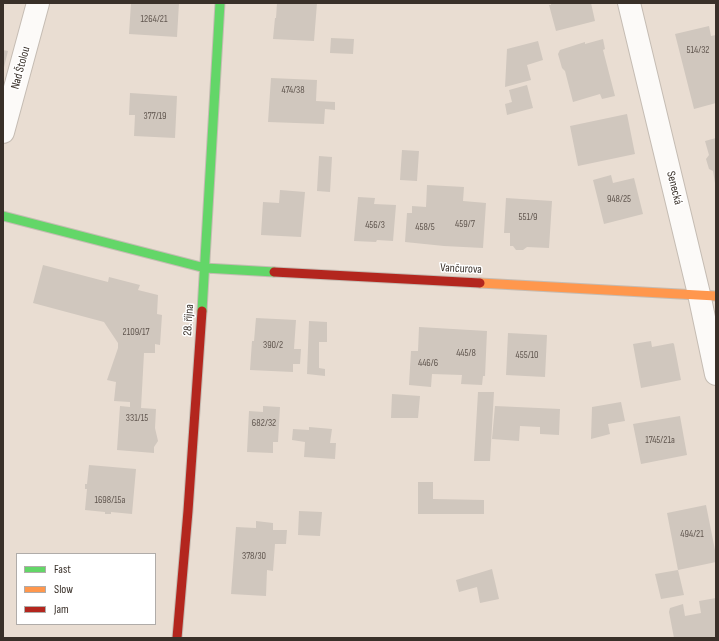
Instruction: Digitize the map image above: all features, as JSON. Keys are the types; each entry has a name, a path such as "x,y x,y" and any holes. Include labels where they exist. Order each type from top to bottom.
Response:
{"street":[{"name":"Nad Štolou","path":"3,132 38,3"},
{"name":"28. října","path":"177,638 188,511 205,268 215,68 220,3"},
{"name":"Senecká","path":"629,3 708,295 716,374"},
{"name":"Vančurova","path":"3,216 205,268 708,295"}],"building":[{"path":"131,3 179,3 177,37 129,34"},
{"path":"277,3 317,3 314,41 273,39"},
{"path":"551,3 591,3 595,21 556,31 549,5 551,5"},
{"path":"709,26 711,36 716,35 716,103 694,109 675,34"},
{"path":"331,38 354,39 353,54 330,53"},
{"path":"603,39 605,49 603,50 615,96 602,99 600,94 573,102 565,71 562,68 558,54 560,50 585,42 585,44"},
{"path":"538,41 543,60 527,65 531,80 505,87 507,49"},
{"path":"3,50 8,51 4,67 3,67"},
{"path":"271,78 317,80 316,101 335,102 335,110 325,109 324,124 268,122"},
{"path":"527,85 533,108 507,115 505,104 512,102 509,90"},
{"path":"130,93 177,96 175,138 134,136 135,115 129,115"},
{"path":"627,114 635,154 578,166 570,126"},
{"path":"716,138 715,183 713,171 709,169 706,159 709,155 705,141"},
{"path":"402,150 419,151 417,181 400,180"},
{"path":"319,156 332,157 330,192 317,191"},
{"path":"611,175 613,183 634,178 643,214 604,224 593,180"},
{"path":"427,185 464,187 463,201 486,203 483,248 405,242 407,213 412,213 412,206 426,207"},
{"path":"280,190 305,192 301,237 261,235 263,202 279,203"},
{"path":"358,197 375,198 374,204 396,205 393,241 354,241"},
{"path":"506,198 552,201 549,248 527,247 523,250 516,250 513,246 510,246 510,233 504,233"},
{"path":"43,265 108,282 109,277 140,285 138,290 158,295 157,314 162,315 160,345 155,344 155,353 144,353 141,408 156,409 155,428 158,441 154,447 154,453 117,450 120,406 130,407 130,402 114,401 116,382 107,380 118,348 118,343 104,322 33,303"},
{"path":"256,318 296,320 294,349 301,349 300,364 293,364 293,372 250,370 252,341 254,341"},
{"path":"309,321 327,322 327,342 319,342 319,368 325,369 325,376 307,374"},
{"path":"419,327 487,331 485,376 483,376 482,385 461,384 462,375 432,374 431,387 409,385 411,351 418,351"},
{"path":"508,333 547,335 545,377 506,375"},
{"path":"651,341 652,347 674,344 681,380 641,388 633,344"},
{"path":"478,392 494,392 490,461 474,461"},
{"path":"392,394 420,396 418,418 391,418"},
{"path":"621,402 625,421 608,424 610,434 591,439 592,407"},
{"path":"263,406 280,407 278,442 273,442 273,453 247,452 249,411 263,412"},
{"path":"495,406 560,409 559,435 540,434 540,427 520,426 519,441 492,439"},
{"path":"680,416 687,455 641,464 633,424"},
{"path":"309,427 332,429 330,443 336,443 335,459 304,457 305,442 292,440 293,429 309,430"},
{"path":"89,465 136,469 132,514 111,512 111,514 105,514 105,512 85,510 87,489 85,489 85,484 87,484"},
{"path":"418,482 433,482 433,499 484,500 484,514 418,514"},
{"path":"706,505 716,555 716,562 678,570 667,513"},
{"path":"299,511 322,512 320,536 298,535"},
{"path":"256,521 273,523 273,530 287,530 286,544 275,544 273,571 267,570 266,596 231,594 236,527 256,528"},
{"path":"492,569 499,599 480,603 477,587 459,592 456,580"},
{"path":"678,570 684,595 661,599 655,574"},
{"path":"716,598 716,638 674,638 669,612 670,608 683,604 685,616 701,613 699,601"}],"traffic: fast":[{"path":"202,311 220,3"},
{"path":"3,216 205,268 274,272"}],"traffic: slow":[{"path":"480,283 716,296"}],"traffic: jam":[{"path":"274,272 480,283"},
{"path":"177,638 188,511 202,311"}]}
